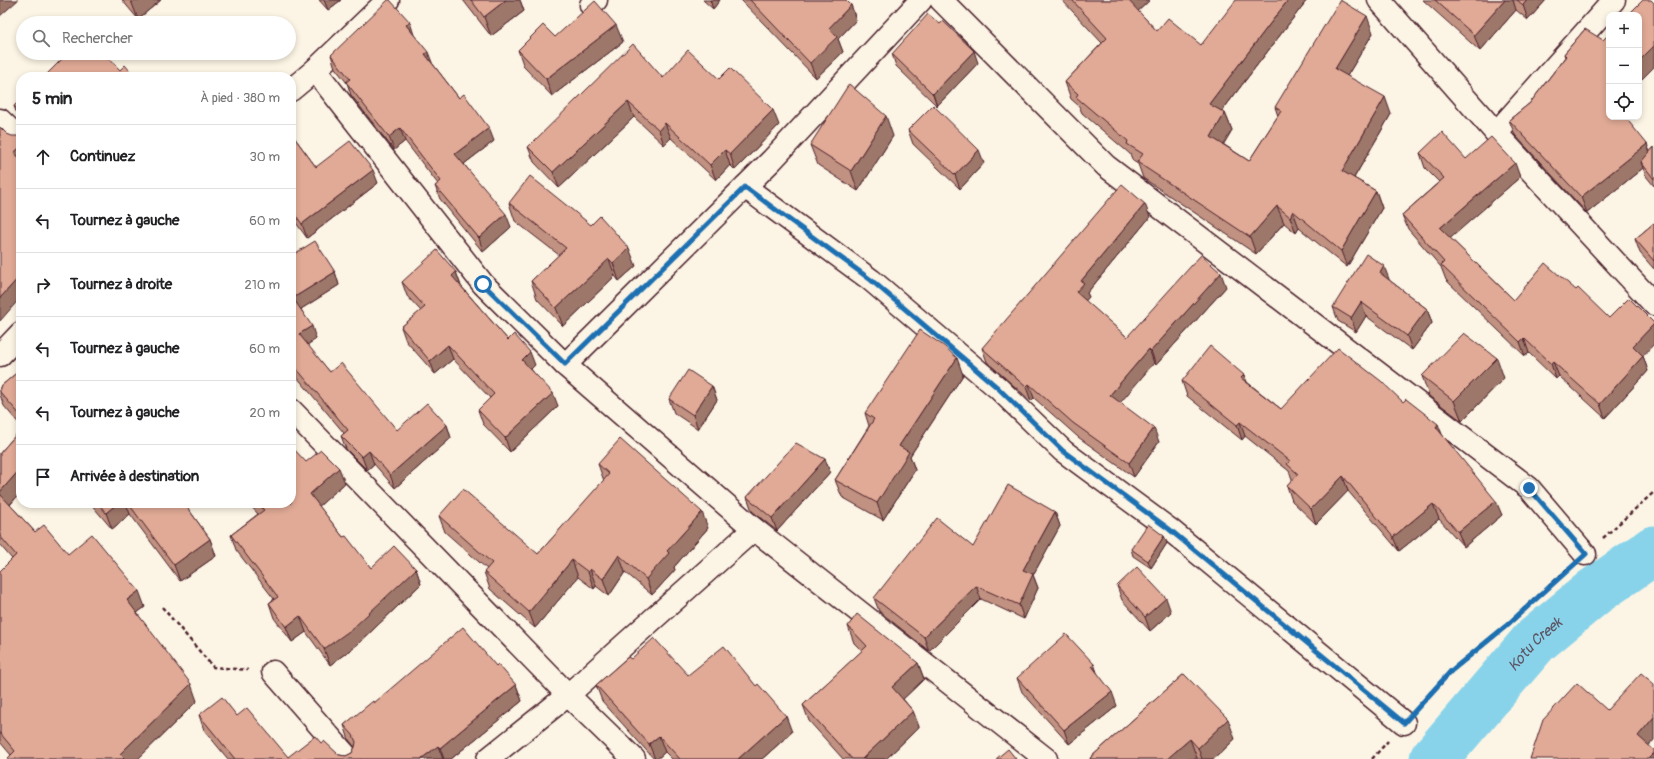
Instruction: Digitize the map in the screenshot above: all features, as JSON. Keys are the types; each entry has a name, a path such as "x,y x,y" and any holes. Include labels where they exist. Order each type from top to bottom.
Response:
{"street":[{"path":"296,86 315,70 388,0"},
{"path":"565,364 745,187 921,0"},
{"path":"941,0 1106,166 1529,488 1586,554"},
{"path":"1379,0 1496,133 1654,304"},
{"path":"1496,133 1614,0"},
{"path":"315,70 483,284 565,364 754,529 1046,759"},
{"path":"0,120 16,135"},
{"path":"745,187 871,280 998,388 1063,451 1169,529 1404,723"},
{"path":"0,356 16,338"},
{"path":"296,415 568,695 634,759"},
{"path":"488,759 568,695 754,529"},
{"path":"273,672 349,759"}],"path":[{"path":"1372,759 1451,671 1506,626 1654,492"},
{"path":"162,607 213,667 273,672"}],"building":[{"path":"388,0 390,0 410,22 406,25 428,52 425,54 459,98 464,94 489,128 455,154 506,214 479,238 435,186 441,181 400,128 389,137 346,82 350,79 331,55"},
{"path":"471,0 506,0 484,17"},
{"path":"750,0 846,0 851,5 829,28 837,37 810,63"},
{"path":"1072,0 1128,0 1157,31 1168,18 1201,45 1236,0 1288,0 1209,104 1225,113 1211,137 1249,161 1281,111 1275,107 1340,0 1367,16 1335,69 1385,97 1342,171 1376,191 1341,251 1293,211 1290,217 1277,206 1250,237 1137,162 1143,154 1127,144 1128,141 1076,97 1078,94 1065,82 1107,38"},
{"path":"1435,0 1505,0 1474,35"},
{"path":"1517,0 1527,0 1523,5"},
{"path":"1643,0 1651,0 1654,3 1654,46 1642,58 1642,12 1631,12"},
{"path":"595,1 616,25 546,79 518,50 543,25 555,37"},
{"path":"928,14 940,24 943,21 974,51 933,94 892,54"},
{"path":"1585,29 1603,40 1606,37 1606,120 1627,120 1647,144 1581,197 1509,120 1530,103 1566,56 1564,54"},
{"path":"633,44 663,78 688,50 719,79 730,68 773,110 730,154 725,150 710,165 665,123 659,130 628,102 553,172 528,147"},
{"path":"61,60 111,60 120,70 125,65 131,72 49,72"},
{"path":"849,84 886,116 851,171 810,145"},
{"path":"933,105 979,150 955,175 908,130"},
{"path":"0,127 7,134 16,136 16,151 14,153 16,155 16,280 0,298"},
{"path":"1442,132 1466,159 1491,137 1515,163 1440,228 1514,300 1545,263 1576,290 1578,288 1609,318 1629,298 1654,323 1633,346 1643,356 1600,404 1553,362 1551,364 1524,338 1520,342 1441,265 1444,262 1402,215 1444,178 1420,153"},
{"path":"296,140 316,167 350,141 373,170 302,224 296,216"},
{"path":"1654,147 1654,179 1641,162"},
{"path":"530,176 591,225 600,216 629,248 613,263 609,259 556,308 531,281 566,248 509,203"},
{"path":"1122,184 1145,204 1081,281 1084,283 1076,292 1127,337 1201,255 1221,273 1151,351 1149,349 1110,395 1154,428 1129,463 1073,423 1029,384 1026,387 982,348"},
{"path":"1654,223 1654,261 1635,239"},
{"path":"315,241 335,272 296,296 296,253"},
{"path":"437,250 456,272 452,276 508,340 514,334 530,352 522,360 553,393 505,438 478,410 494,394 448,345 430,361 401,327 425,307 402,282"},
{"path":"1366,254 1384,266 1380,273 1427,309 1407,336 1361,302 1351,318 1333,307"},
{"path":"296,302 312,326 299,334 330,372 341,363 397,430 427,403 447,425 390,475 369,451 362,457 341,436 348,430 296,368"},
{"path":"920,330 944,346 957,358 899,446 909,452 877,503 835,480 874,419 865,413"},
{"path":"1464,333 1497,358 1454,401 1422,376"},
{"path":"1210,346 1244,375 1241,378 1281,409 1338,348 1381,381 1403,402 1406,399 1438,424 1436,427 1496,501 1458,532 1433,504 1393,537 1343,476 1311,509 1287,486 1298,474 1287,464 1290,461 1240,422 1237,425 1182,381"},
{"path":"688,370 712,386 693,415 669,399"},
{"path":"16,373 16,410 0,392 0,387"},
{"path":"16,435 16,474 0,492 0,453"},
{"path":"620,439 702,512 667,551 669,553 646,579 619,555 603,579 590,569 588,572 572,560 529,612 484,572 492,563 439,516 463,489 538,554 609,474 598,464"},
{"path":"796,443 825,459 772,518 747,497"},
{"path":"321,450 339,468 310,494 343,537 346,536 371,568 394,546 416,569 352,629 324,649 300,616 286,627 269,603 278,597 231,535 264,510 262,508 296,508 296,451 306,462"},
{"path":"1008,485 1055,512 1023,570 1033,574 1019,605 976,586 924,637 874,598 937,518 973,547"},
{"path":"0,494 35,532 44,525 68,554 92,534 139,591 127,600 191,684 120,754 125,759 7,759 15,751 0,733 0,571 16,555 0,536"},
{"path":"102,508 112,508 106,513"},
{"path":"132,508 188,508 210,539 174,565"},
{"path":"1148,524 1164,536 1148,561 1131,549"},
{"path":"1137,567 1166,598 1145,617 1117,586"},
{"path":"857,614 918,663 892,687 913,711 862,759 852,759 803,705 867,646 848,626"},
{"path":"463,627 496,666 498,664 516,685 440,748 438,746 421,759 235,759 199,715 222,697 237,716 247,708 288,757 315,736 321,743 324,741 339,755 346,756 352,753 356,742 353,735 344,725 373,701 374,703"},
{"path":"1066,634 1094,664 1092,666 1112,692 1064,730 1017,678"},
{"path":"654,638 688,675 724,646 756,686 758,684 786,716 738,759 680,759 659,736 649,744 596,685 628,657 631,659"},
{"path":"1641,673 1654,684 1654,717 1638,736 1654,750 1654,753 1648,759 1530,759 1543,720 1577,683 1607,710"},
{"path":"1184,674 1228,719 1198,748 1190,739 1167,759 1090,758"},
{"path":"1008,749 1016,759 996,759"}],"waterway":[{"name":"Kotu Creek","path":"1434,759 1535,641 1594,592 1654,550"}],"route":[{"path":"483,284 565,364 745,187 871,280 998,388 1063,451 1169,529 1404,723 1451,671 1506,626 1586,554 1529,488"}]}
